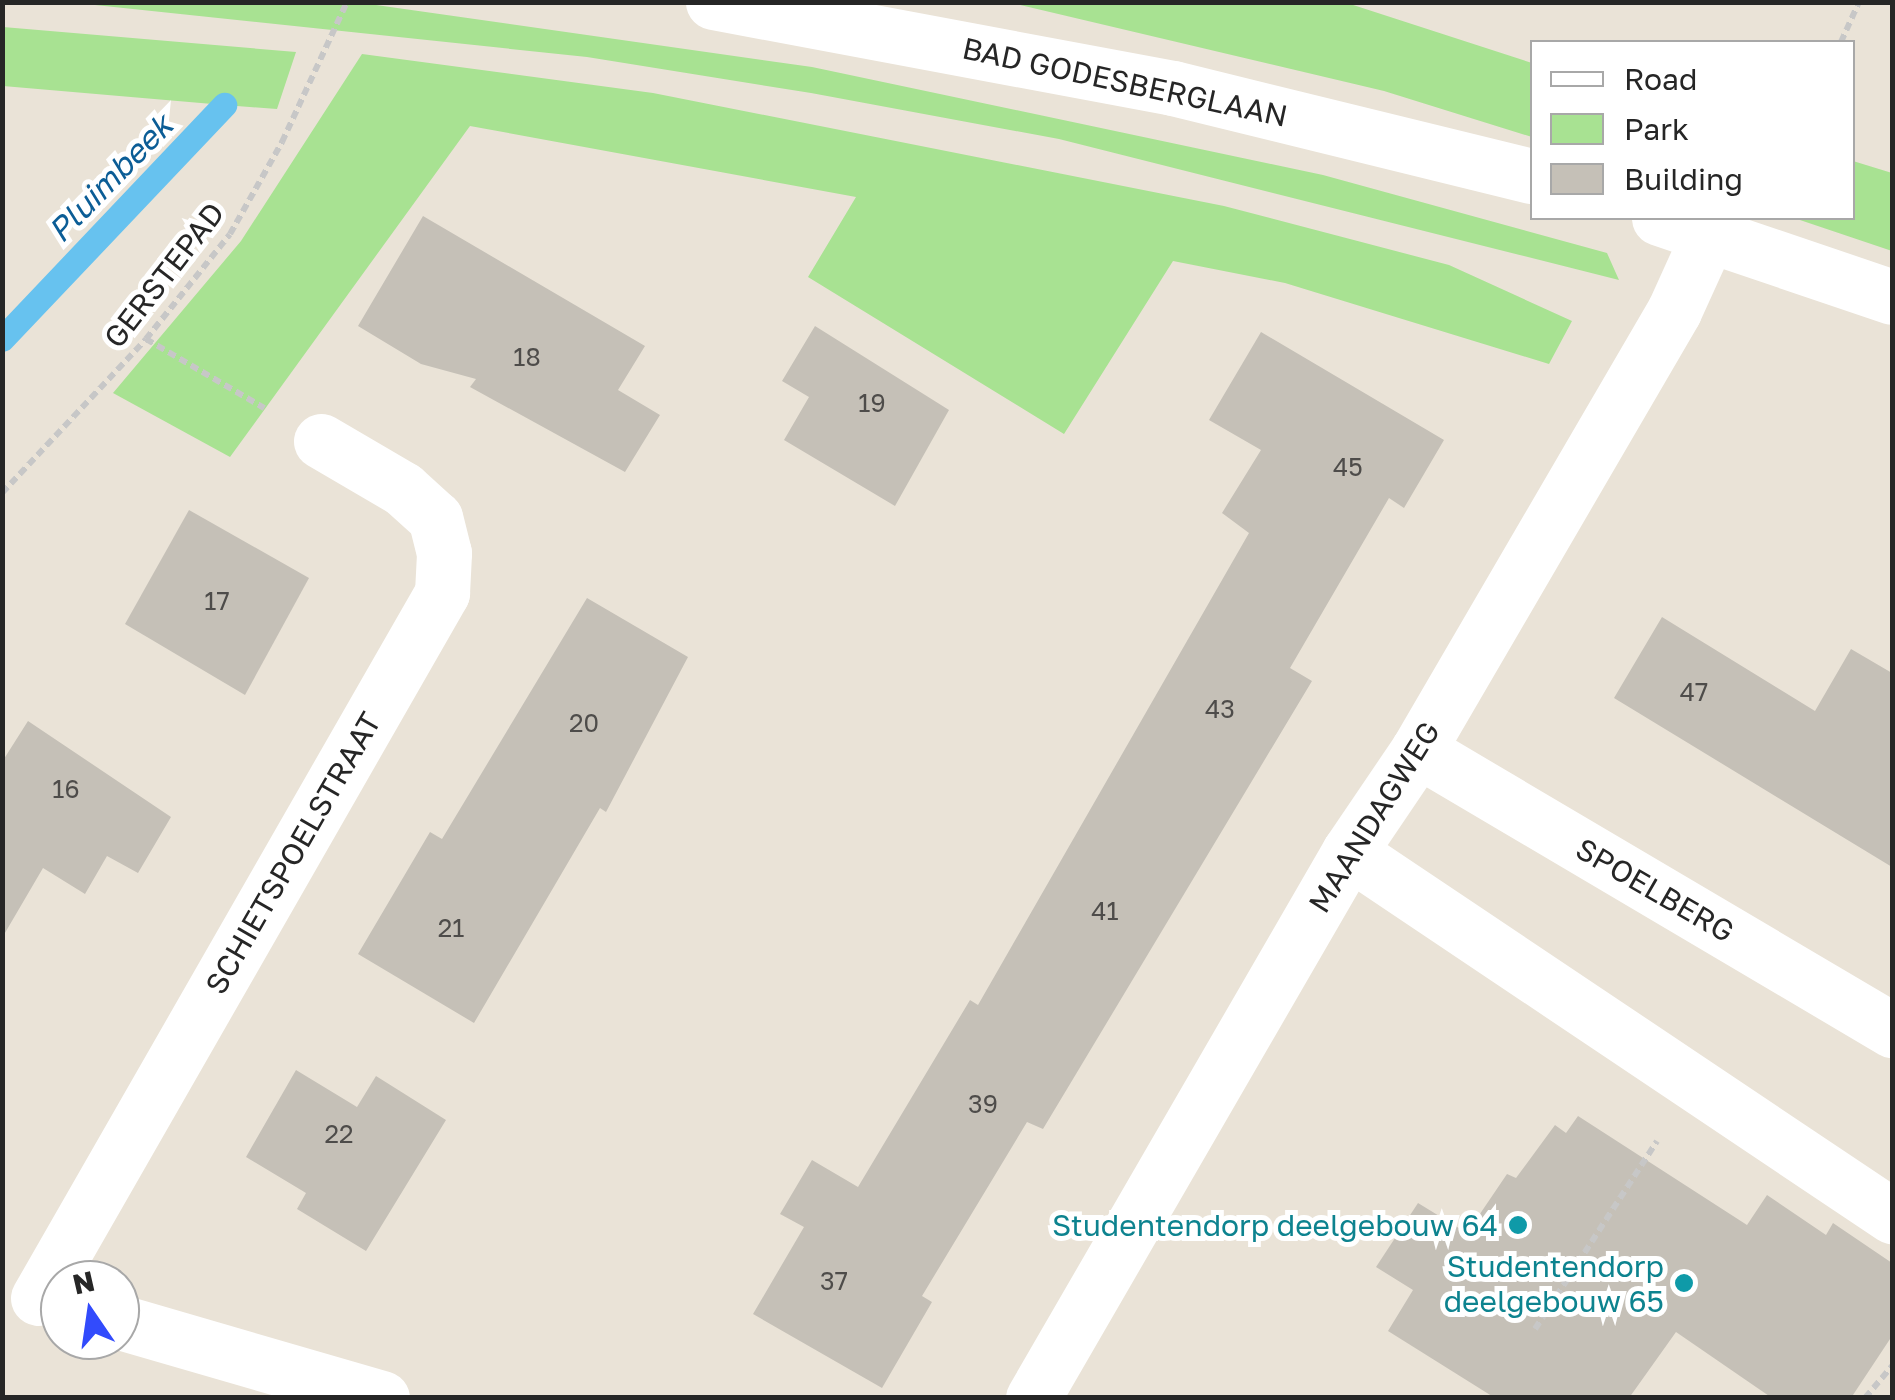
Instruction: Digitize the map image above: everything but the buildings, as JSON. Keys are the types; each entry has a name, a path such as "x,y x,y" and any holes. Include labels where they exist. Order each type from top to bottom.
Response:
{"street":[{"name":"BAD GODESBERGLAAN","path":"714,2 1174,88 1530,176"},
{"path":"1684,226 1892,296"},
{"name":"MAANDAGWEG","path":"1033,1398 1349,852 1418,750 1674,311 1684,226"},
{"name":"SCHIETSPOELSTRAAT","path":"33,1297 442,593 444,553 435,518 403,489 320,442"},
{"name":"SPOELBERG","path":"1418,750 1892,1030"},
{"path":"1349,852 1892,1216"},
{"path":"140,1328 382,1398"}],"path":[{"name":"GERSTEPAD","path":"2,494 146,339 230,234 282,142 348,2"},
{"path":"1842,40 1858,2"},
{"path":"146,339 320,442"},
{"path":"1535,1329 1694,1084"},
{"path":"1866,1398 1892,1366"}],"green space":[{"path":"76,3 362,3 812,67 1323,175 1607,253 1619,280 1059,139 811,93 587,57"},
{"path":"1012,3 1347,3 1530,62 1530,136 1384,91"},
{"path":"3,27 296,52 277,109 224,105 3,86"},
{"path":"362,54 653,93 1224,206 1449,265 1572,321 1549,364 1285,283 1173,261 1064,434 808,277 856,197 470,126 230,457 113,393 241,241"},
{"path":"1855,162 1892,173 1892,251 1800,220 1855,220"}],"waterway":[{"name":"Pluimbeek","path":"2,339 224,105"}],"place":[{"name":"Studentendorp deelgebouw 64","path":"1518,1225"},
{"name":"Studentendorp deelgebouw 65","path":"1684,1283"}]}
